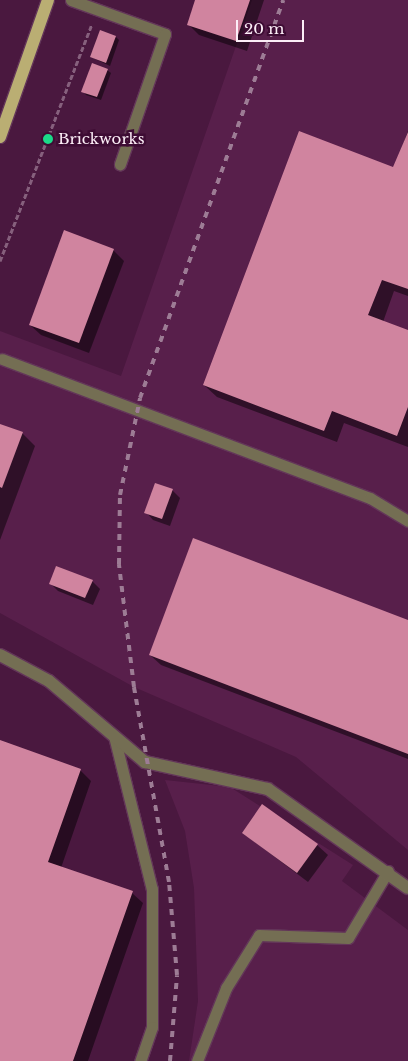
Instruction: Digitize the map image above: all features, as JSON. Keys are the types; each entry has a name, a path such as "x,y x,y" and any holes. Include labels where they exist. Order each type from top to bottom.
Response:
{"main road":[{"path":"0,137 48,0"}],"street":[{"path":"0,655 49,681 145,762 268,789 388,871 408,888"}],"lane":[{"path":"71,0 165,34 120,164"},
{"path":"2,359 370,498 408,521"},
{"path":"114,736 152,889 152,1027 140,1061"},
{"path":"197,1061 226,988 259,935 348,938 388,871"}],"path":[{"path":"0,261 97,10"}],"shaded area":[{"path":"252,0 408,0 408,850 296,757 134,687 0,613 0,331 121,376"},
{"path":"165,780 230,787 353,865 342,881 408,930 408,1061 189,1061 198,1001 194,888 185,831"}],"building":[{"path":"195,0 250,0 236,41 187,25"},
{"path":"100,30 116,36 106,63 90,57"},
{"path":"92,63 108,69 97,97 81,92"},
{"path":"299,131 393,167 408,132 408,289 382,280 368,315 408,330 408,407 397,436 332,411 324,431 203,385"},
{"path":"64,230 114,249 79,343 29,325"},
{"path":"0,424 23,432 2,488 0,487"},
{"path":"155,483 173,489 162,519 144,513"},
{"path":"193,538 408,620 408,754 149,655"},
{"path":"56,566 93,580 85,598 49,584"},
{"path":"0,740 81,769 48,862 133,891 73,1061 0,1061"},
{"path":"262,804 318,844 297,873 242,833"}],"railway":[{"path":"170,1061 177,975 169,882 134,687 119,564 120,495 140,398 283,0"}],"place":[{"name":"Brickworks","path":"48,139"}]}
